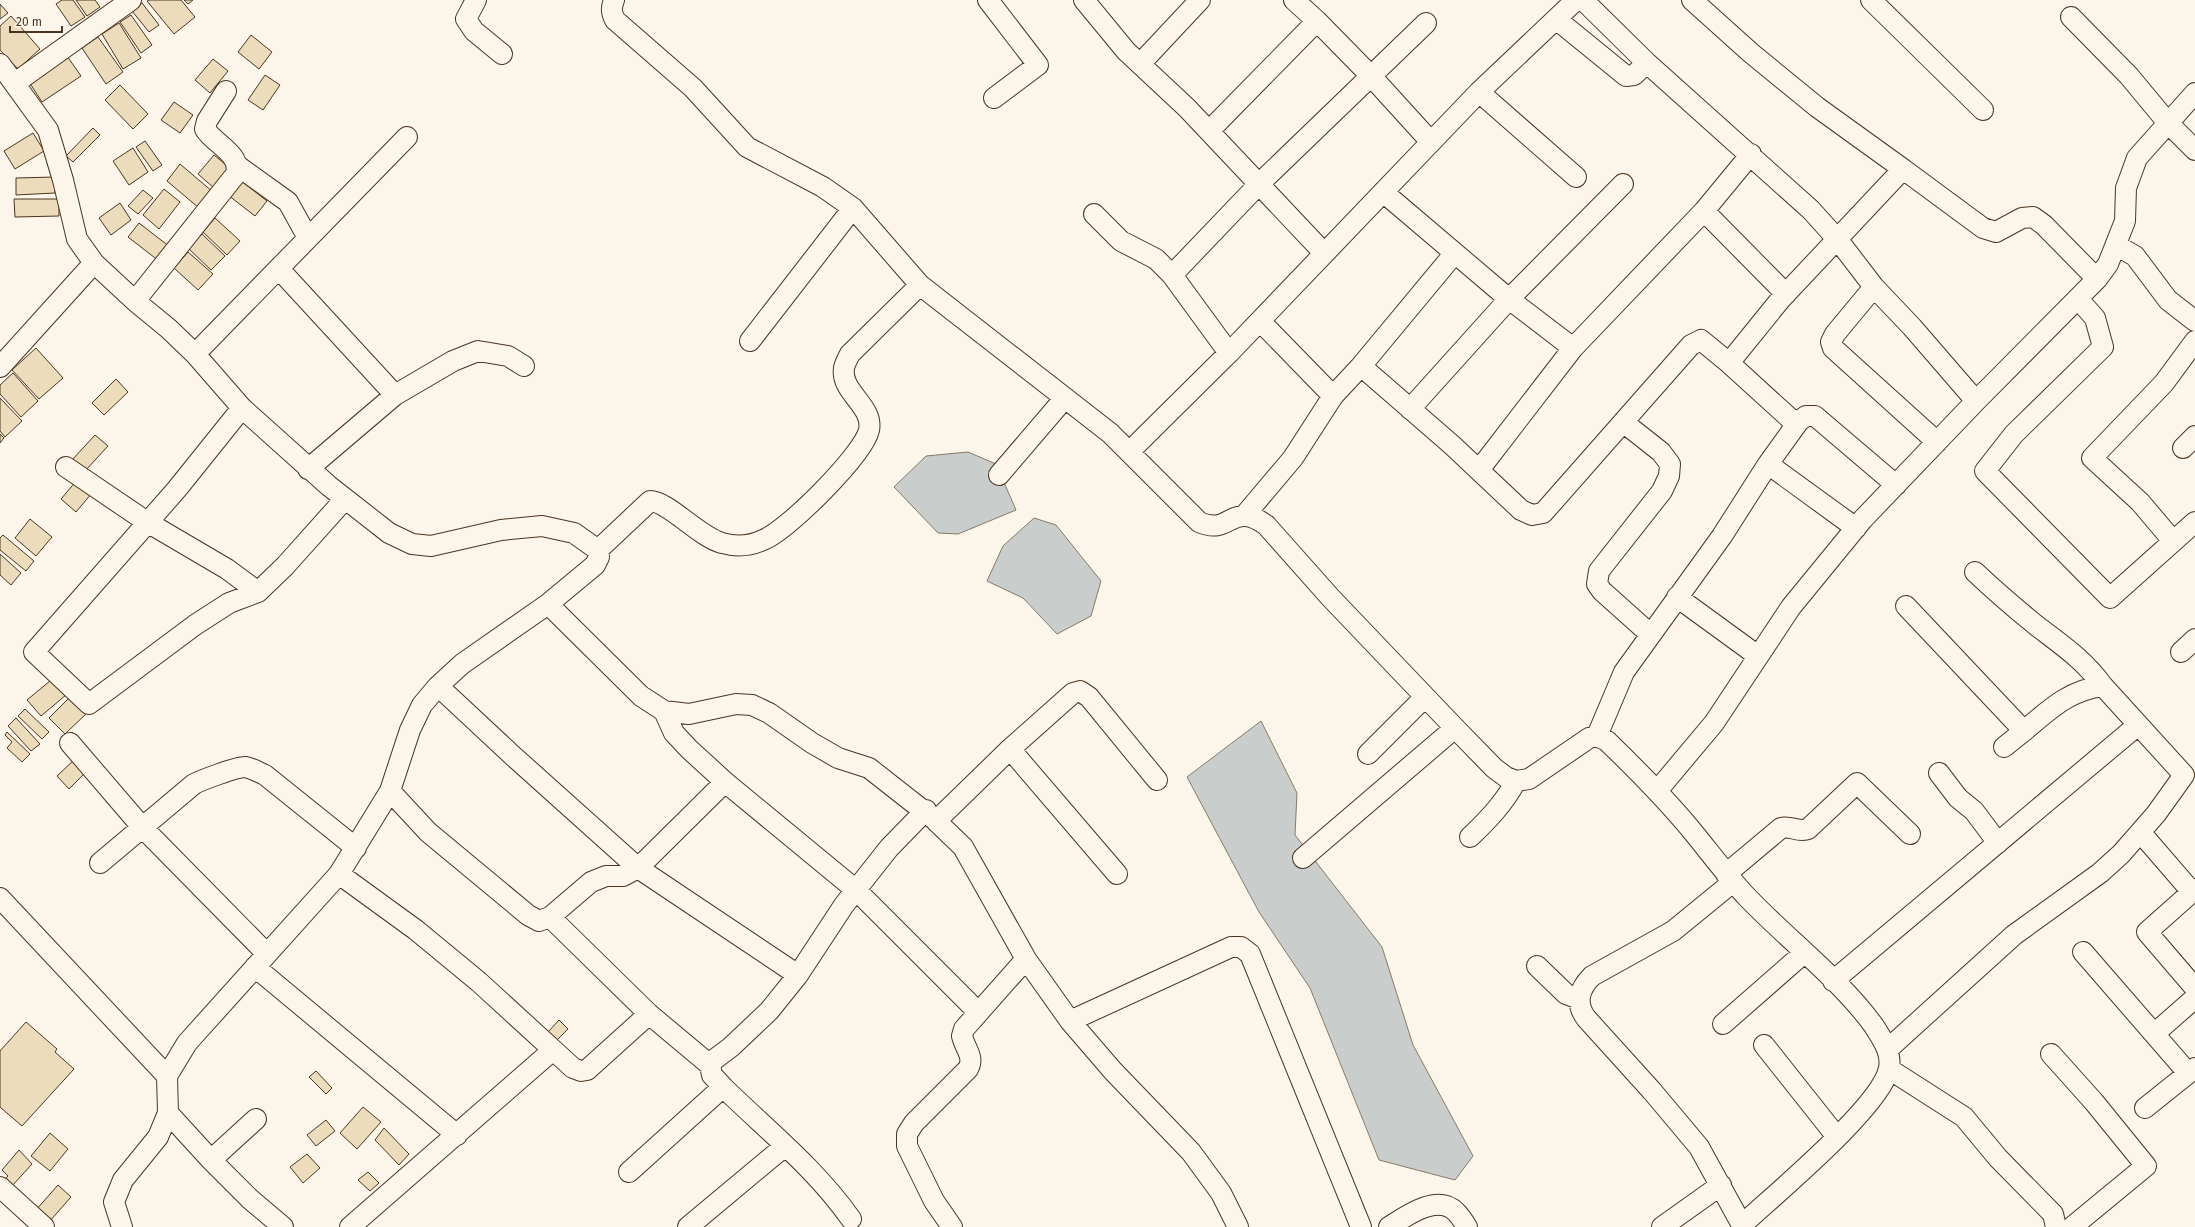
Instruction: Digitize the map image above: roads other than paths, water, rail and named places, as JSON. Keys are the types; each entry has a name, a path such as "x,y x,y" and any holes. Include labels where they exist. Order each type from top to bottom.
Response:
{"street":[{"path":"15,83 131,0"},
{"path":"476,0 466,19 469,26 502,54"},
{"path":"614,0 612,14 616,20 693,88 747,147 823,187 853,208 920,285 1064,399 1110,433 1199,522 1209,527 1220,526 1244,516 1293,458 1333,396 1361,366 1454,254"},
{"path":"988,0 1038,65 994,98"},
{"path":"1084,0 1126,51 1209,131 1324,253"},
{"path":"1140,64 1200,0"},
{"path":"1294,0 1317,21 1371,76 1431,142"},
{"path":"1129,452 1229,353 1479,92 1576,0"},
{"path":"1582,0 1647,63 1751,154 1811,210 1838,240 1874,287 1912,327 1976,400"},
{"path":"1692,0 1751,53 1817,107 1983,228 1996,232 2022,218 2033,217 2044,225 2097,279"},
{"path":"1871,0 1983,110"},
{"path":"2071,17 2129,76 2168,123 2195,150"},
{"path":"1556,19 1626,76 1634,75 1647,63"},
{"path":"1209,131 1317,21"},
{"path":"1172,275 1259,184 1426,23"},
{"path":"0,64 48,130 63,180 77,239 94,263 195,354 242,408 308,469 389,533 412,544 431,546 501,530 542,526 574,533 598,550 599,557 595,565 548,604 462,664 438,686 422,705 410,730 390,792 339,874 187,1043 167,1076 168,1113 158,1137 123,1180 114,1202 122,1227"},
{"path":"226,91 207,121 205,129 209,135 235,159 238,166 288,202 308,238"},
{"path":"1479,92 1576,177"},
{"path":"1657,791 1714,723 1791,607 1856,528 1976,400 2097,279 2108,264 2125,221 2126,188 2137,158 2195,93"},
{"path":"195,354 407,137"},
{"path":"1479,470 1573,348 1704,211 1751,154"},
{"path":"135,301 236,174 238,166"},
{"path":"1729,364 1786,294 1903,169"},
{"path":"1410,409 1509,299 1623,184"},
{"path":"1383,192 1454,254 1509,299 1573,348"},
{"path":"750,341 853,208"},
{"path":"1704,211 1786,294"},
{"path":"1094,214 1121,241 1156,259 1172,275 1229,353"},
{"path":"2116,245 2135,256 2168,300 2195,321"},
{"path":"0,367 94,263"},
{"path":"279,269 395,395"},
{"path":"598,550 650,501 660,503 700,532 721,543 741,546 764,540 780,530 834,480 864,442 869,431 870,424 866,412 845,380 844,368 850,354 920,285"},
{"path":"1874,287 1835,334 1831,342 1833,348 1937,442"},
{"path":"2078,299 2095,318 2103,347 2014,434 1985,471 2110,598 2195,522"},
{"path":"1260,321 1333,396"},
{"path":"1361,366 1479,470 1521,510 1532,516 1543,512 1691,345 1701,340 1796,424"},
{"path":"2173,541 2140,502 2092,458 2164,383 2195,341"},
{"path":"308,469 395,395 453,360 478,351 508,356 524,366"},
{"path":"999,475 1064,399"},
{"path":"242,408 176,489 34,652 89,704 195,626 229,603 258,592 285,566 345,499"},
{"path":"1598,736 1624,672 1722,536 1768,464 1796,424 1806,416 1815,416 1896,485"},
{"path":"1623,422 1661,452 1670,464 1669,476 1662,491 1599,571 1597,584 1602,591 1650,634"},
{"path":"1768,464 1856,528"},
{"path":"66,467 147,522 227,569 258,592"},
{"path":"1244,516 1255,518 1266,525 1330,597 1454,728 1494,768 1506,777 1516,780 1529,779 1589,738 1598,736 1607,741 1657,791 1730,878 1862,1012 1888,1049 1889,1069 1878,1091 1837,1138 1743,1226 1699,1147 1652,1091 1586,1018 1582,1012 1579,999 1582,987 1592,976 1673,931 1730,878 1781,828 1791,827 1799,831 1808,829 1857,783 1910,834"},
{"path":"1888,1049 2014,935 2100,873 2141,833 2184,775 2103,686 2084,662 2073,652 2006,602 1975,572"},
{"path":"1677,597 1758,656"},
{"path":"548,604 641,696 664,711 689,714 736,704 752,705 769,713 812,743 838,758 869,768 931,815 963,847 1026,959 1070,1021 1113,1071 1191,1152 1221,1193 1238,1227"},
{"path":"1906,606 2024,731"},
{"path":"438,686 512,755 638,868 798,975"},
{"path":"2004,747 2063,698 2086,689 2103,686"},
{"path":"710,1065 769,1011 798,975 856,890 889,848 1010,749 1073,693 1080,691 1089,697 1157,780"},
{"path":"1368,754 1425,697"},
{"path":"664,711 674,733 689,749 725,782 856,890 978,1012"},
{"path":"1832,981 2138,725"},
{"path":"1303,858 1454,728"},
{"path":"70,743 142,827 261,960 457,1135"},
{"path":"1010,749 1117,874"},
{"path":"100,863 194,784 203,779 242,767 252,768 265,775 356,848"},
{"path":"1939,773 1958,798 1974,811 1998,843"},
{"path":"1470,837 1492,817 1505,801 1516,780"},
{"path":"390,792 428,832 528,914 539,921 550,917 591,882 606,876 623,876 638,868 725,782"},
{"path":"2141,833 2194,891 2147,932 2195,988"},
{"path":"339,874 416,930 467,972 573,1068 580,1071 587,1070 649,1014"},
{"path":"0,898 167,1076"},
{"path":"550,917 649,1014 710,1065 712,1075 836,1198 851,1219"},
{"path":"1070,1021 1231,947 1241,947 1250,954 1361,1227"},
{"path":"2083,952 2154,1034 2192,1071 2145,1108"},
{"path":"1723,1024 1804,953"},
{"path":"952,1227 934,1201 907,1146 907,1134 914,1123 968,1069 972,1063 971,1056 962,1036 967,1023 1026,959"},
{"path":"1537,966 1566,994 1579,999"},
{"path":"2154,1034 2195,998"},
{"path":"1764,1045 1837,1138"},
{"path":"350,1227 553,1050"},
{"path":"2051,1054 2094,1102 2146,1166 2072,1227"},
{"path":"1889,1069 1964,1117 1998,1158 2052,1214 2056,1227"},
{"path":"629,1172 724,1087"},
{"path":"168,1113 211,1160 250,1199 283,1227"},
{"path":"211,1160 256,1119"},
{"path":"688,1227 785,1146"},
{"path":"1662,1227 1721,1185"},
{"path":"0,1187 44,1227"},
{"path":"1389,1227 1430,1204 1446,1206 1456,1211 1467,1227"}]}
